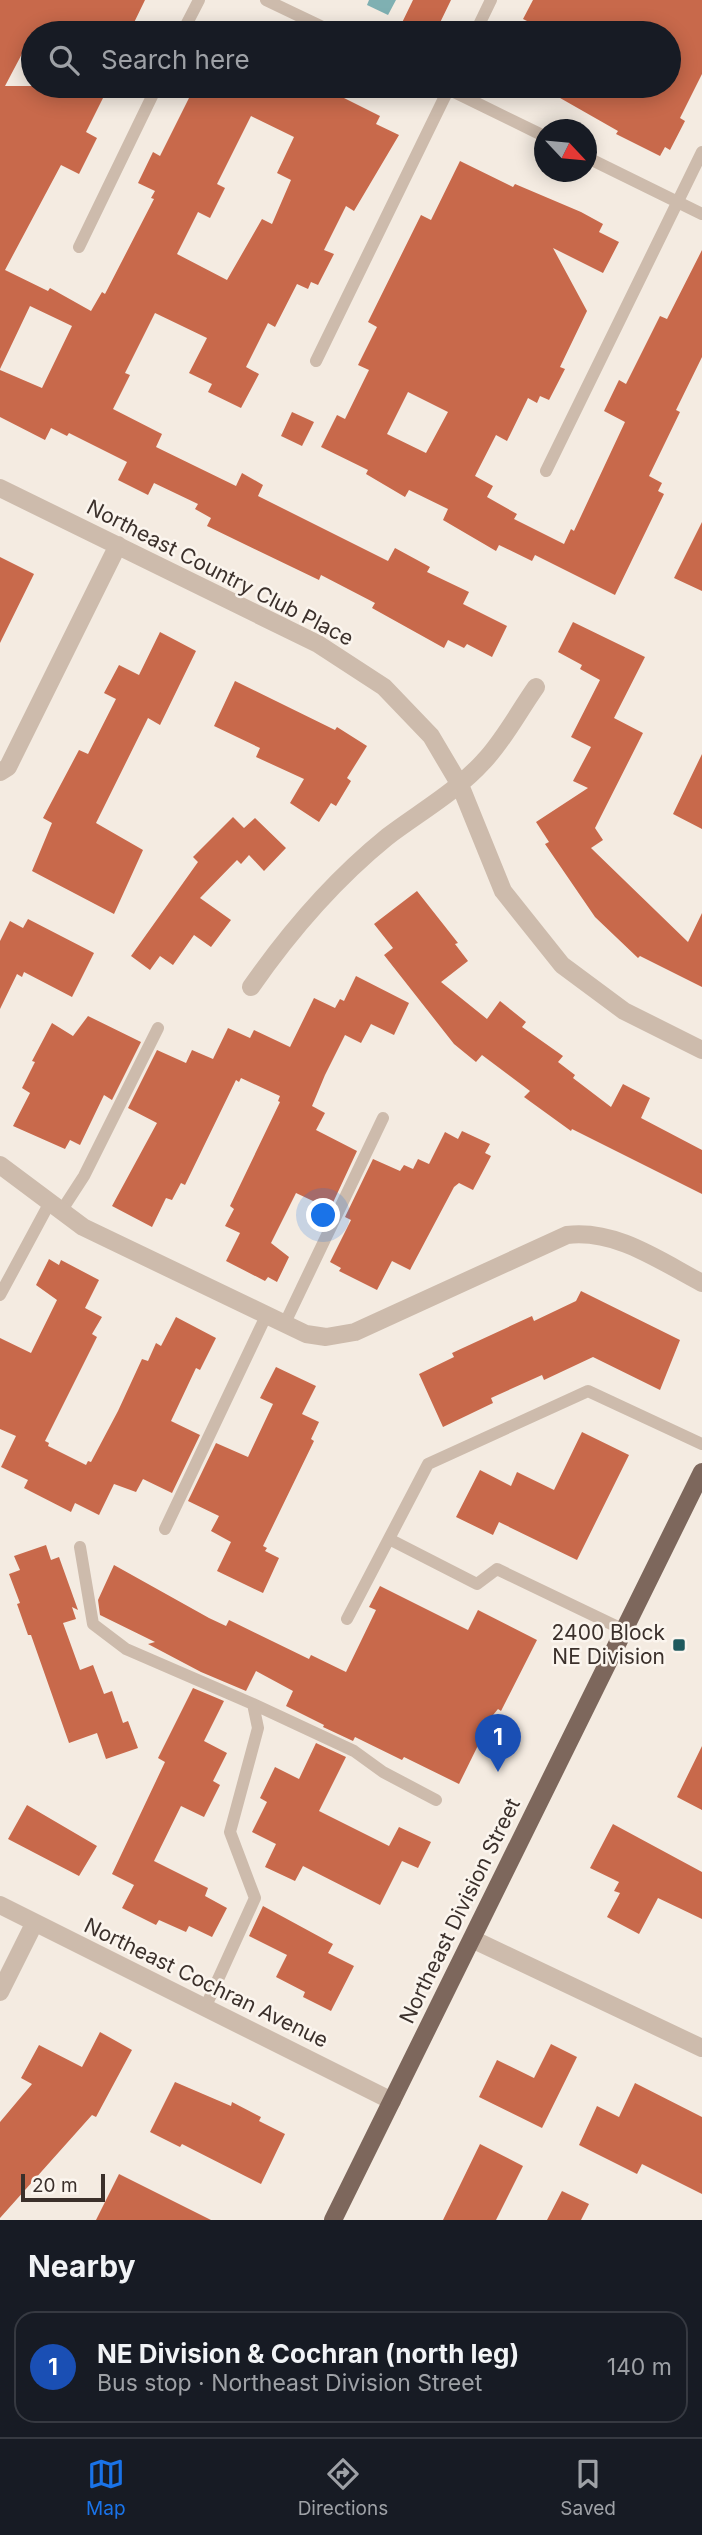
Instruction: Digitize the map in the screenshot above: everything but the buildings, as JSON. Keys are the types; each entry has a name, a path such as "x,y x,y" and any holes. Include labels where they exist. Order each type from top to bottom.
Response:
{"main road":[{"name":"Northeast Division Street","path":"333,2220 702,1472"}],"street":[{"name":"Northeast Country Club Place","path":"0,488 318,644 384,687 430,736 460,785 503,891 562,965 624,1011 702,1049"},
{"path":"0,772 8,767 118,545"},
{"path":"251,987 275,953 328,891 389,836 460,785 486,760 536,687"},
{"path":"0,1165 55,1209 306,1334 326,1337 355,1332 540,1245 567,1235 586,1233 626,1244 702,1283"},
{"name":"Northeast Cochran Avenue","path":"0,1905 392,2101"},
{"path":"0,1992 34,1923"},
{"path":"472,1939 702,2048"}],"lane":[{"path":"189,21 199,0"},
{"path":"266,0 309,21"},
{"path":"481,21 491,0"},
{"path":"79,247 151,98"},
{"path":"316,361 442,98"},
{"path":"469,98 534,131"},
{"path":"546,471 702,152"},
{"path":"597,162 702,214"},
{"path":"0,1295 55,1209 84,1176 158,1028"},
{"path":"284,1325 383,1118"},
{"path":"165,1529 266,1316"},
{"path":"347,1619 428,1464 588,1391 702,1444"},
{"path":"389,1539 477,1584 497,1569 624,1630"},
{"path":"80,1547 93,1624 126,1649 354,1751 383,1772 436,1800"},
{"path":"205,2008 255,1898 230,1832 258,1728 253,1704"}],"water":[{"path":"369,0 396,0 388,15 367,5"}],"place":[{"name":"2400 Block NE Division","path":"679,1645"},
{"name":"NE Division & Cochran (north leg)","path":"498,1772"}]}
